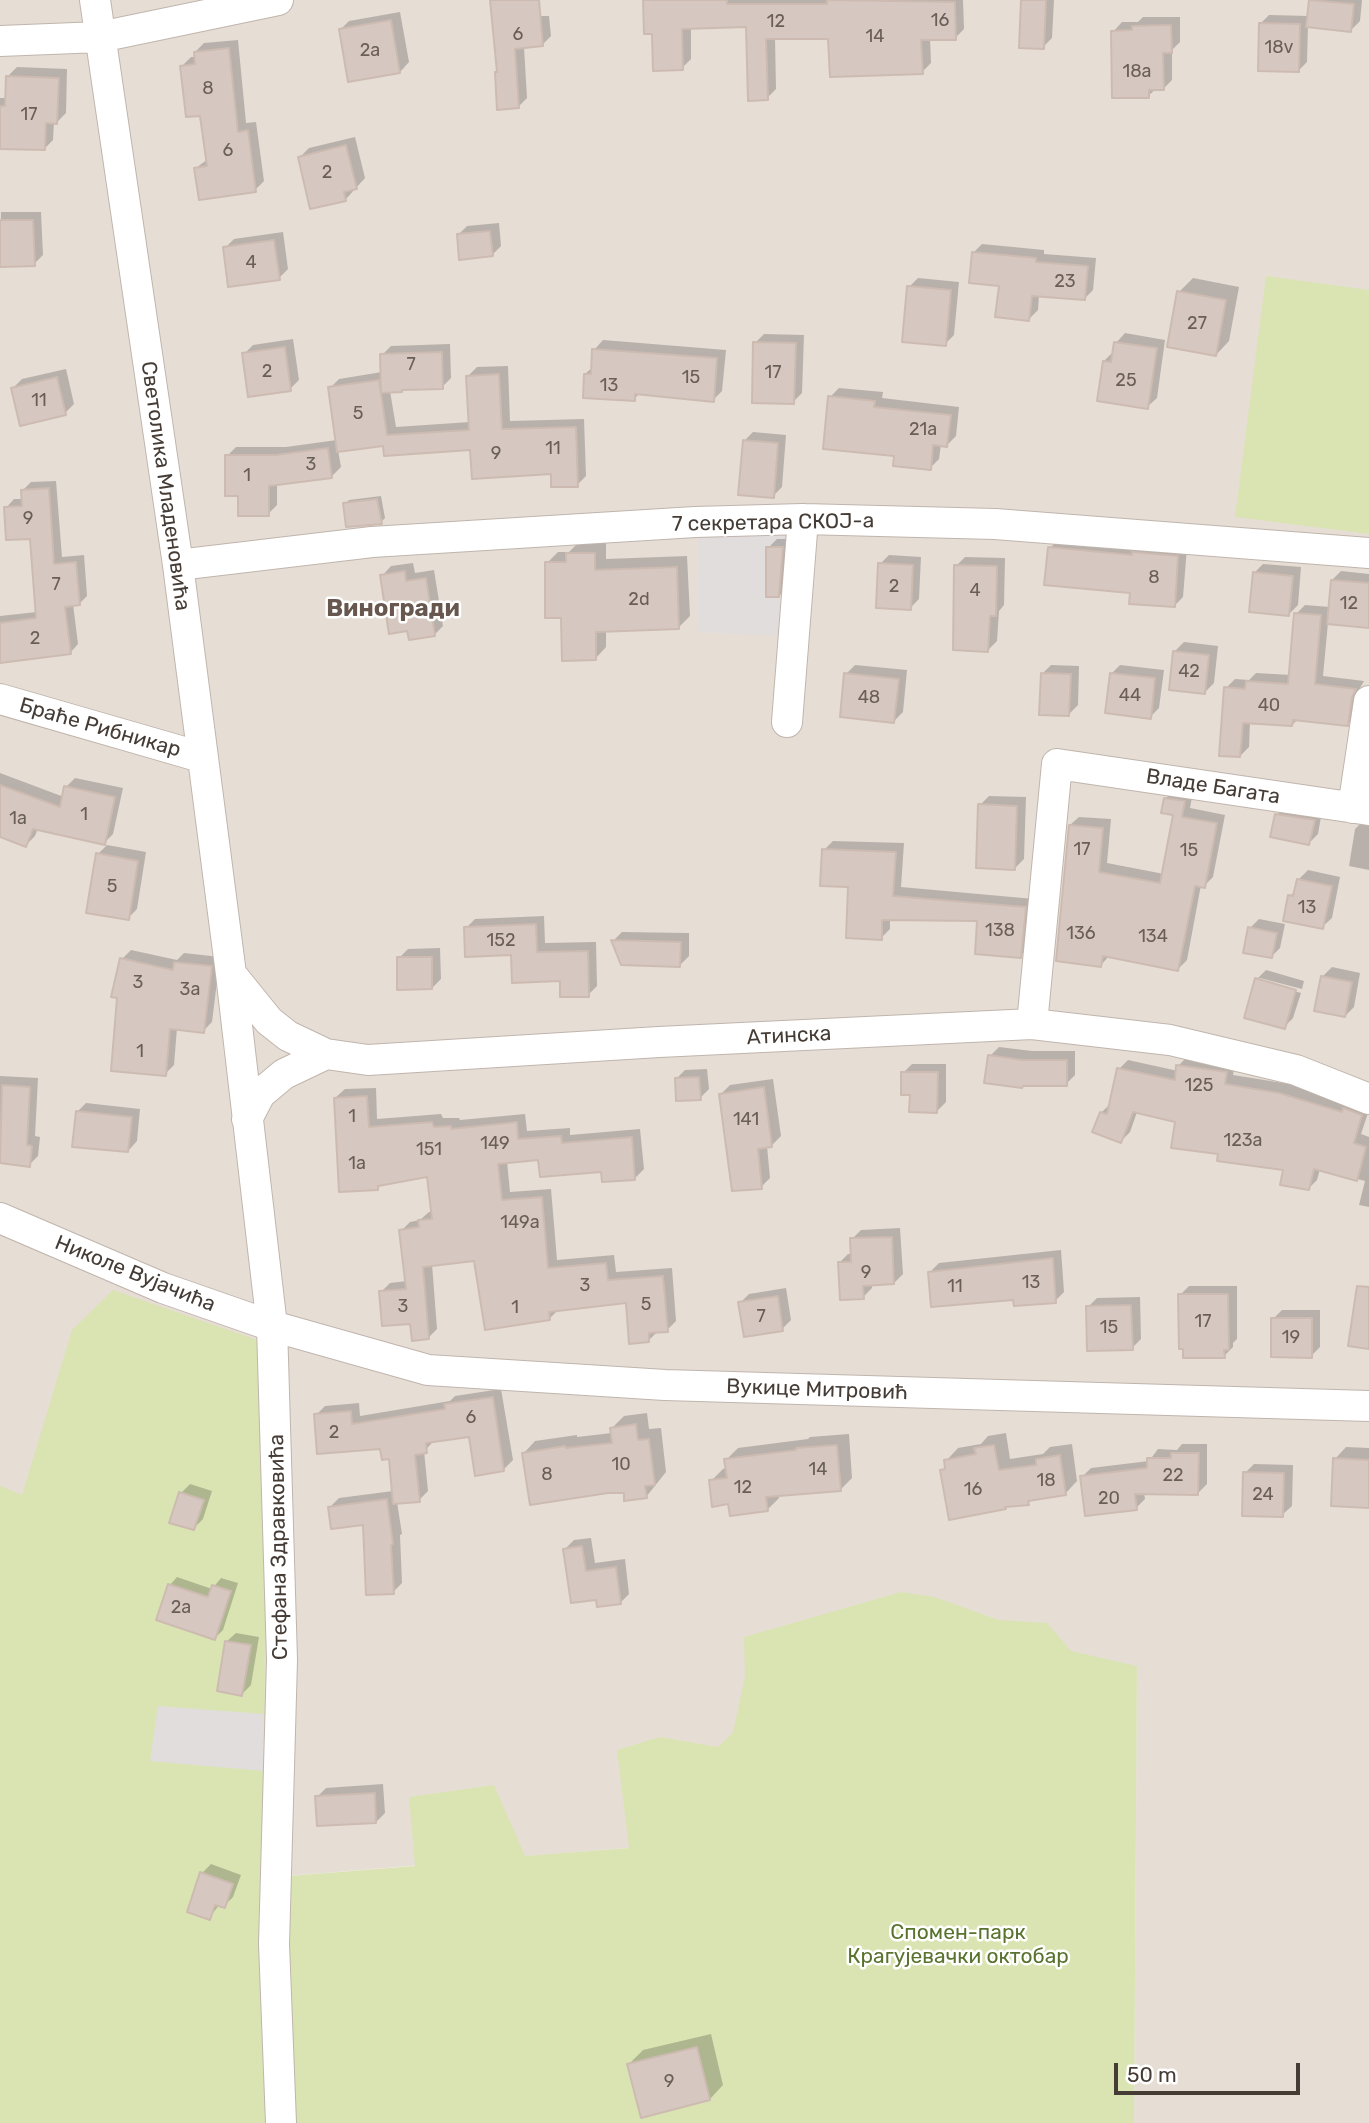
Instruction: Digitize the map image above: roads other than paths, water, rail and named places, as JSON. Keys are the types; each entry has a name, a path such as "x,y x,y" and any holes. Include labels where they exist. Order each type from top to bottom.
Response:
{"street":[{"name":"Светолика Младеновића","path":"95,0 178,565 231,974"},
{"path":"0,41 100,37 278,0"},
{"path":"787,722 803,519"},
{"name":"7 секретара СКОЈ-а","path":"178,565 372,542 682,523 803,519 995,524 1369,553"},
{"name":"Браће Рибникар","path":"0,699 201,757"},
{"path":"1361,809 1369,701"},
{"name":"Владе Багата","path":"1032,1024 1057,764 1361,809"},
{"name":"Атинска","path":"231,974 269,1021 288,1036 326,1054 368,1060 659,1042 1032,1024 1170,1040 1296,1070 1369,1099"},
{"name":"Стефана Здравковића","path":"231,974 272,1326 282,1660 274,1944 281,2123"},
{"path":"247,1119 260,1094 284,1074 326,1054"},
{"name":"Николе Вујачића","path":"0,1218 163,1288 272,1326"},
{"name":"Вукице Митровић","path":"272,1326 428,1370 665,1385 1369,1406"}],"district":[{"name":"Виногради","path":"393,609"}],"park label":[{"name":"Спомен-парк Крагујевачки октобар","path":"958,1945"}]}
